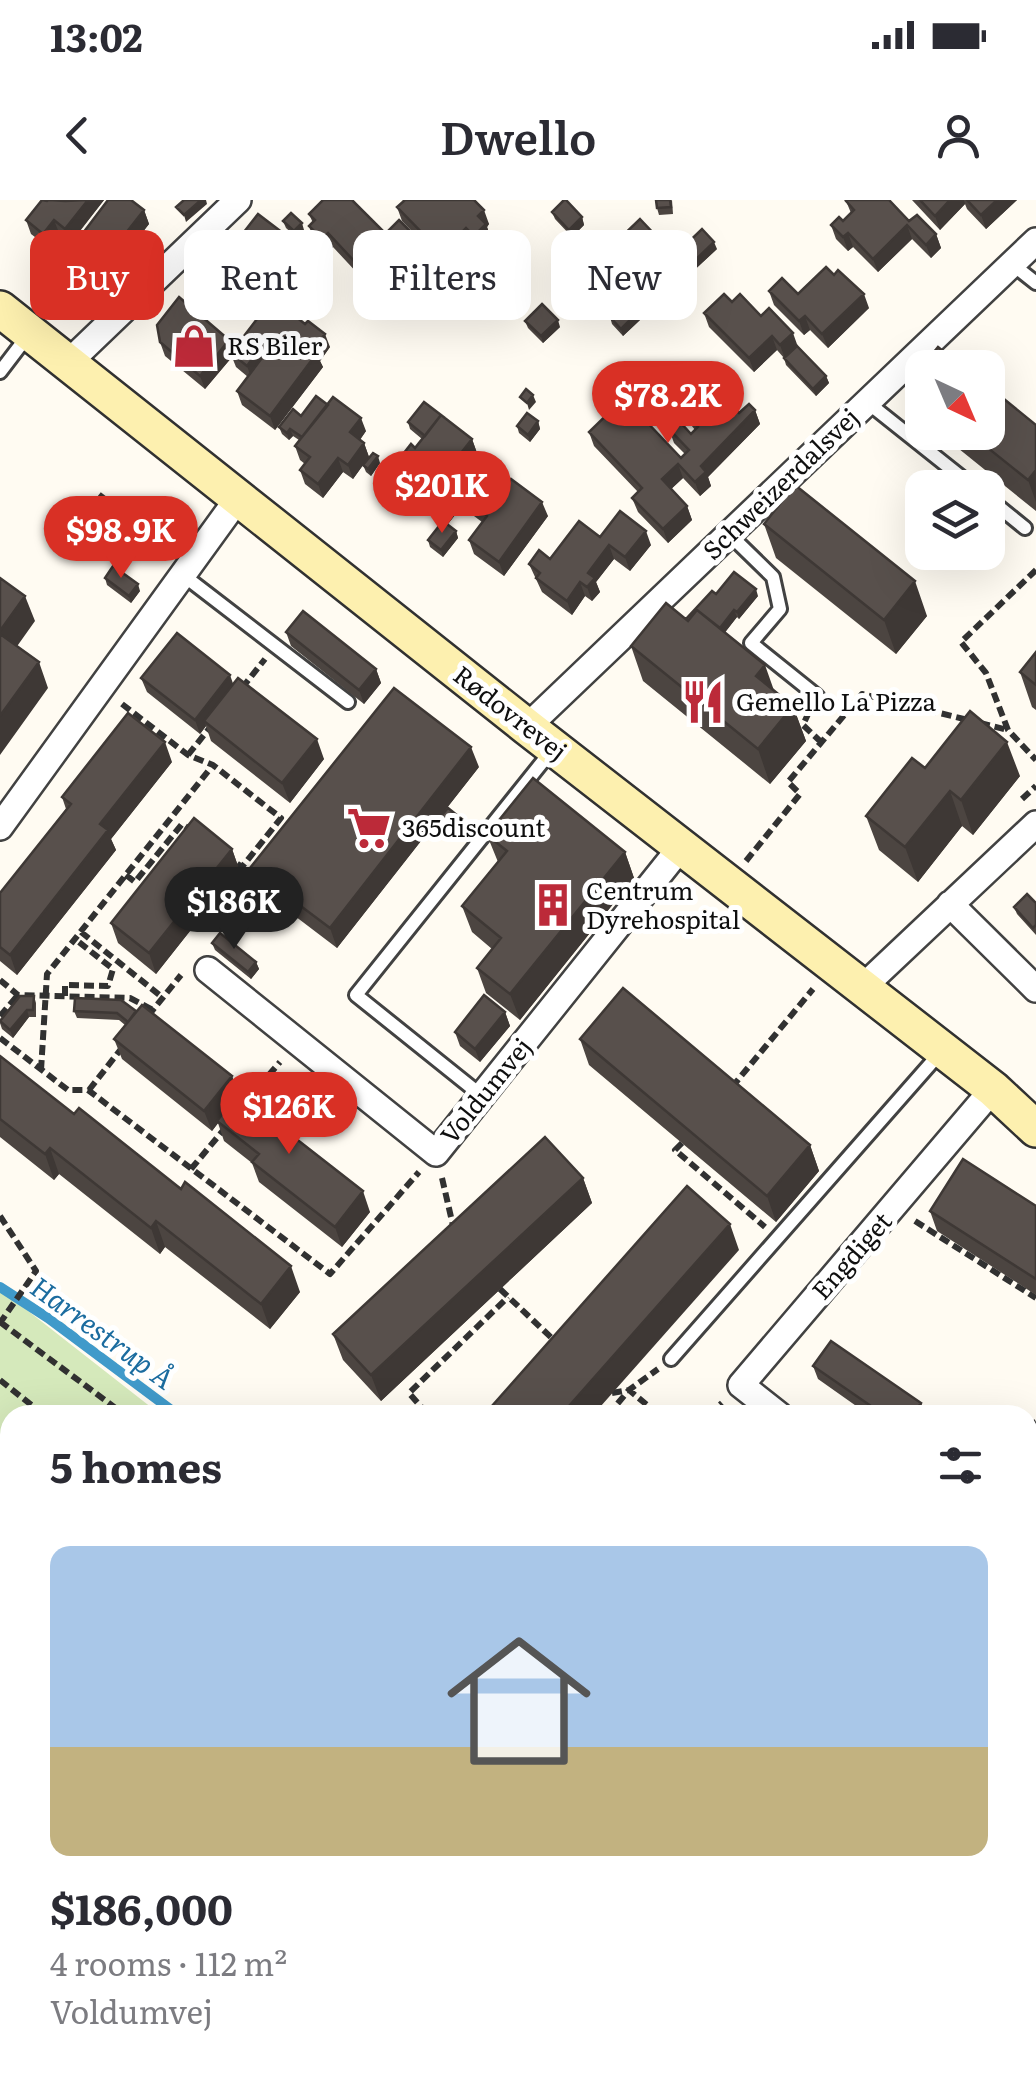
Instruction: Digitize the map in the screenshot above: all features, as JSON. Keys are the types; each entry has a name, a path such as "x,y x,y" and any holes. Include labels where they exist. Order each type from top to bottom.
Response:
{"street":[{"path":"68,363 238,200"},
{"name":"Schweizerdalsvej","path":"540,737 728,534 1036,241"},
{"name":"Rødovrevej","path":"0,309 1031,1120"},
{"path":"0,827 240,498"},
{"path":"862,988 1036,824"},
{"name":"Voldumvej","path":"208,970 436,1153 681,847"},
{"path":"950,904 1036,990"},
{"name":"Engdiget","path":"767,1405 741,1384 993,1089"}],"lane":[{"path":"1012,264 1036,283"},
{"path":"0,372 30,333"},
{"path":"867,402 952,470"},
{"path":"1005,512 1025,528"},
{"path":"728,534 772,577 780,609 751,643 816,696"},
{"path":"183,576 348,702"},
{"path":"482,1096 356,995 540,737"},
{"path":"671,1360 941,1051"}],"path":[{"path":"1036,570 961,642 986,673 1008,730 1036,760"},
{"path":"238,693 275,646"},
{"path":"101,688 188,755 213,766 282,818 242,868 227,856"},
{"path":"728,884 800,794 788,782 862,694 1008,730"},
{"path":"816,696 803,725 821,742"},
{"path":"188,755 213,724"},
{"path":"41,1070 48,974 213,766"},
{"path":"126,875 135,882 182,824 197,834"},
{"path":"81,932 162,997"},
{"path":"64,996 65,985 108,986 113,969 75,940"},
{"path":"142,1023 195,956 208,970"},
{"path":"0,980 18,995 130,998 152,1010"},
{"path":"0,1016 18,995"},
{"path":"727,1093 801,1007"},
{"path":"88,1090 131,1037"},
{"path":"0,1038 68,1090 88,1090 330,1274 436,1153"},
{"path":"238,1112 296,1041"},
{"path":"191,1168 226,1126"},
{"path":"682,1143 675,1150 777,1238"},
{"path":"436,1153 456,1238"},
{"path":"893,1207 1036,1298"},
{"path":"0,1216 36,1271 0,1322 112,1405"},
{"path":"500,1289 569,1355"},
{"path":"421,1405 410,1393 508,1297"},
{"path":"616,1405 629,1390 671,1360"},
{"path":"0,1380 31,1405"},
{"path":"612,1393 629,1390 647,1405"}],"green space":[{"path":"0,1289 148,1405 0,1405"}],"building":[{"path":"42,200 88,200 65,229 54,220 46,230 38,230 26,220"},
{"path":"108,200 131,200 144,210 128,230 85,230"},
{"path":"184,200 201,200 184,215 176,207"},
{"path":"323,200 352,200 382,230 353,230 353,260 333,238 333,230 313,230 309,226 315,220 309,214"},
{"path":"405,200 474,200 484,210 478,216 486,224 480,230 419,230 397,207"},
{"path":"566,200 582,217 569,230 552,212"},
{"path":"656,200 670,200 671,207 657,208"},
{"path":"848,200 889,200 909,221 917,215 936,234 926,245 907,225 873,259 848,233 843,237 831,225 839,217 843,221 854,210"},
{"path":"920,200 950,200 935,216"},
{"path":"967,200 997,200 981,215"},
{"path":"291,213 302,223 293,230 283,221"},
{"path":"258,214 279,230 246,230"},
{"path":"640,219 650,230 629,230"},
{"path":"399,220 409,230 389,230"},
{"path":"702,229 714,242 697,258 697,234"},
{"path":"826,267 834,275 838,270 864,294 822,334 805,316 799,321 769,291 782,278 798,294"},
{"path":"724,294 732,302 740,294 761,316 769,308 793,333 780,345 772,336 749,358 704,313"},
{"name":"RS Biler","path":"179,297 184,301 184,320 206,320 229,340 200,376 160,342 157,325"},
{"path":"542,304 551,313 551,320 558,320 541,336 525,321 531,320"},
{"path":"256,320 300,320 305,324 308,321 325,334 313,350 317,353 270,416 237,391 271,346 265,341 247,366 231,353"},
{"path":"613,320 630,320 621,329"},
{"path":"797,346 826,376 813,389 784,358"},
{"path":"700,378 739,413 749,404 755,410 701,466 706,472 695,482 678,464 662,479 687,506 663,529 632,498 642,488 589,432 624,398 681,458 689,450 669,429 679,421 691,434 698,427 677,400"},
{"path":"526,389 533,395 527,403 520,397"},
{"path":"656,390 673,408 661,420 644,402"},
{"path":"316,396 328,405 302,437 279,427 293,409 301,416"},
{"path":"333,397 361,418 350,432 364,443 348,465 338,458 318,484 300,470 310,457 295,446"},
{"path":"1005,400 1036,425 1036,470 1028,480 990,450 1005,450"},
{"path":"424,402 445,418 441,415 425,436 408,422"},
{"path":"527,413 538,421 528,435 517,426"},
{"path":"441,415 472,439 461,453 467,458 436,497 399,468 408,457 404,453 411,444 415,448"},
{"path":"373,453 378,456 368,469 363,465"},
{"path":"468,470 477,477 444,518 435,511"},
{"path":"487,477 503,489 511,479 542,502 499,562 469,540 487,516 469,502"},
{"path":"795,485 915,581 884,620 764,524"},
{"path":"101,494 136,521 113,550 79,523 83,519 75,513 83,504 89,509"},
{"path":"620,511 646,531 625,557 609,545 588,573 595,578 587,587 580,582 567,601 536,578 540,573 529,564 539,550 550,559 579,521 600,537"},
{"path":"443,521 456,531 441,550 428,540"},
{"path":"113,566 138,584 129,596 105,578"},
{"path":"734,572 756,589 737,612 734,610 720,628 697,610 688,621 712,591 716,594"},
{"path":"0,578 25,596 0,631"},
{"path":"666,603 688,621 697,610 765,665 756,676 793,706 758,749 631,646"},
{"path":"303,611 376,669 359,690 286,632"},
{"path":"177,633 230,675 195,720 141,678"},
{"path":"0,634 39,662 0,716"},
{"path":"1036,652 1036,685 1020,672"},
{"path":"238,678 317,739 282,783 204,721"},
{"name":"365discount","path":"394,688 471,747 330,928 250,868"},
{"path":"970,711 1007,742 961,800 950,791 905,847 866,816 912,758 925,768"},
{"path":"128,713 165,742 100,824 108,830 10,955 0,947 0,893 71,804 62,797"},
{"name":"Centrum Dyrehospital","path":"533,778 625,852 510,994 477,968 501,938 462,906 507,851 487,835"},
{"path":"448,808 463,820 457,827 441,816"},
{"path":"194,818 232,849 149,953 111,923"},
{"path":"1027,894 1036,903 1033,928 1014,907"},
{"path":"220,933 256,962 248,972 212,943"},
{"path":"623,988 810,1145 767,1196 580,1039"},
{"path":"484,995 505,1012 475,1049 455,1032"},
{"path":"20,996 34,996 33,1010 27,1010 10,1030 0,1021"},
{"path":"75,998 121,1000 136,1011 128,1022 117,1013 74,1011"},
{"path":"142,1005 232,1076 204,1111 114,1039"},
{"path":"0,1056 74,1114 79,1108 181,1189 185,1182 291,1266 261,1304 156,1221 151,1228 50,1148 45,1154 0,1119"},
{"path":"245,1085 288,1118 281,1127 363,1191 335,1227 252,1162 259,1154 217,1121"},
{"path":"545,1137 583,1178 371,1375 333,1334"},
{"path":"963,1159 1036,1206 1036,1279 930,1211"},
{"path":"687,1186 730,1224 570,1405 493,1405"},
{"path":"831,1341 921,1403 870,1405 813,1366"}],"waterway":[{"name":"Harrestrup Å","path":"0,1287 165,1405"}],"place":[{"name":"RS Biler","path":"194,346"},
{"name":"Gemello La Pizza","path":"703,702"},
{"name":"365discount","path":"369,828"},
{"name":"Centrum Dyrehospital","path":"553,905"}]}
